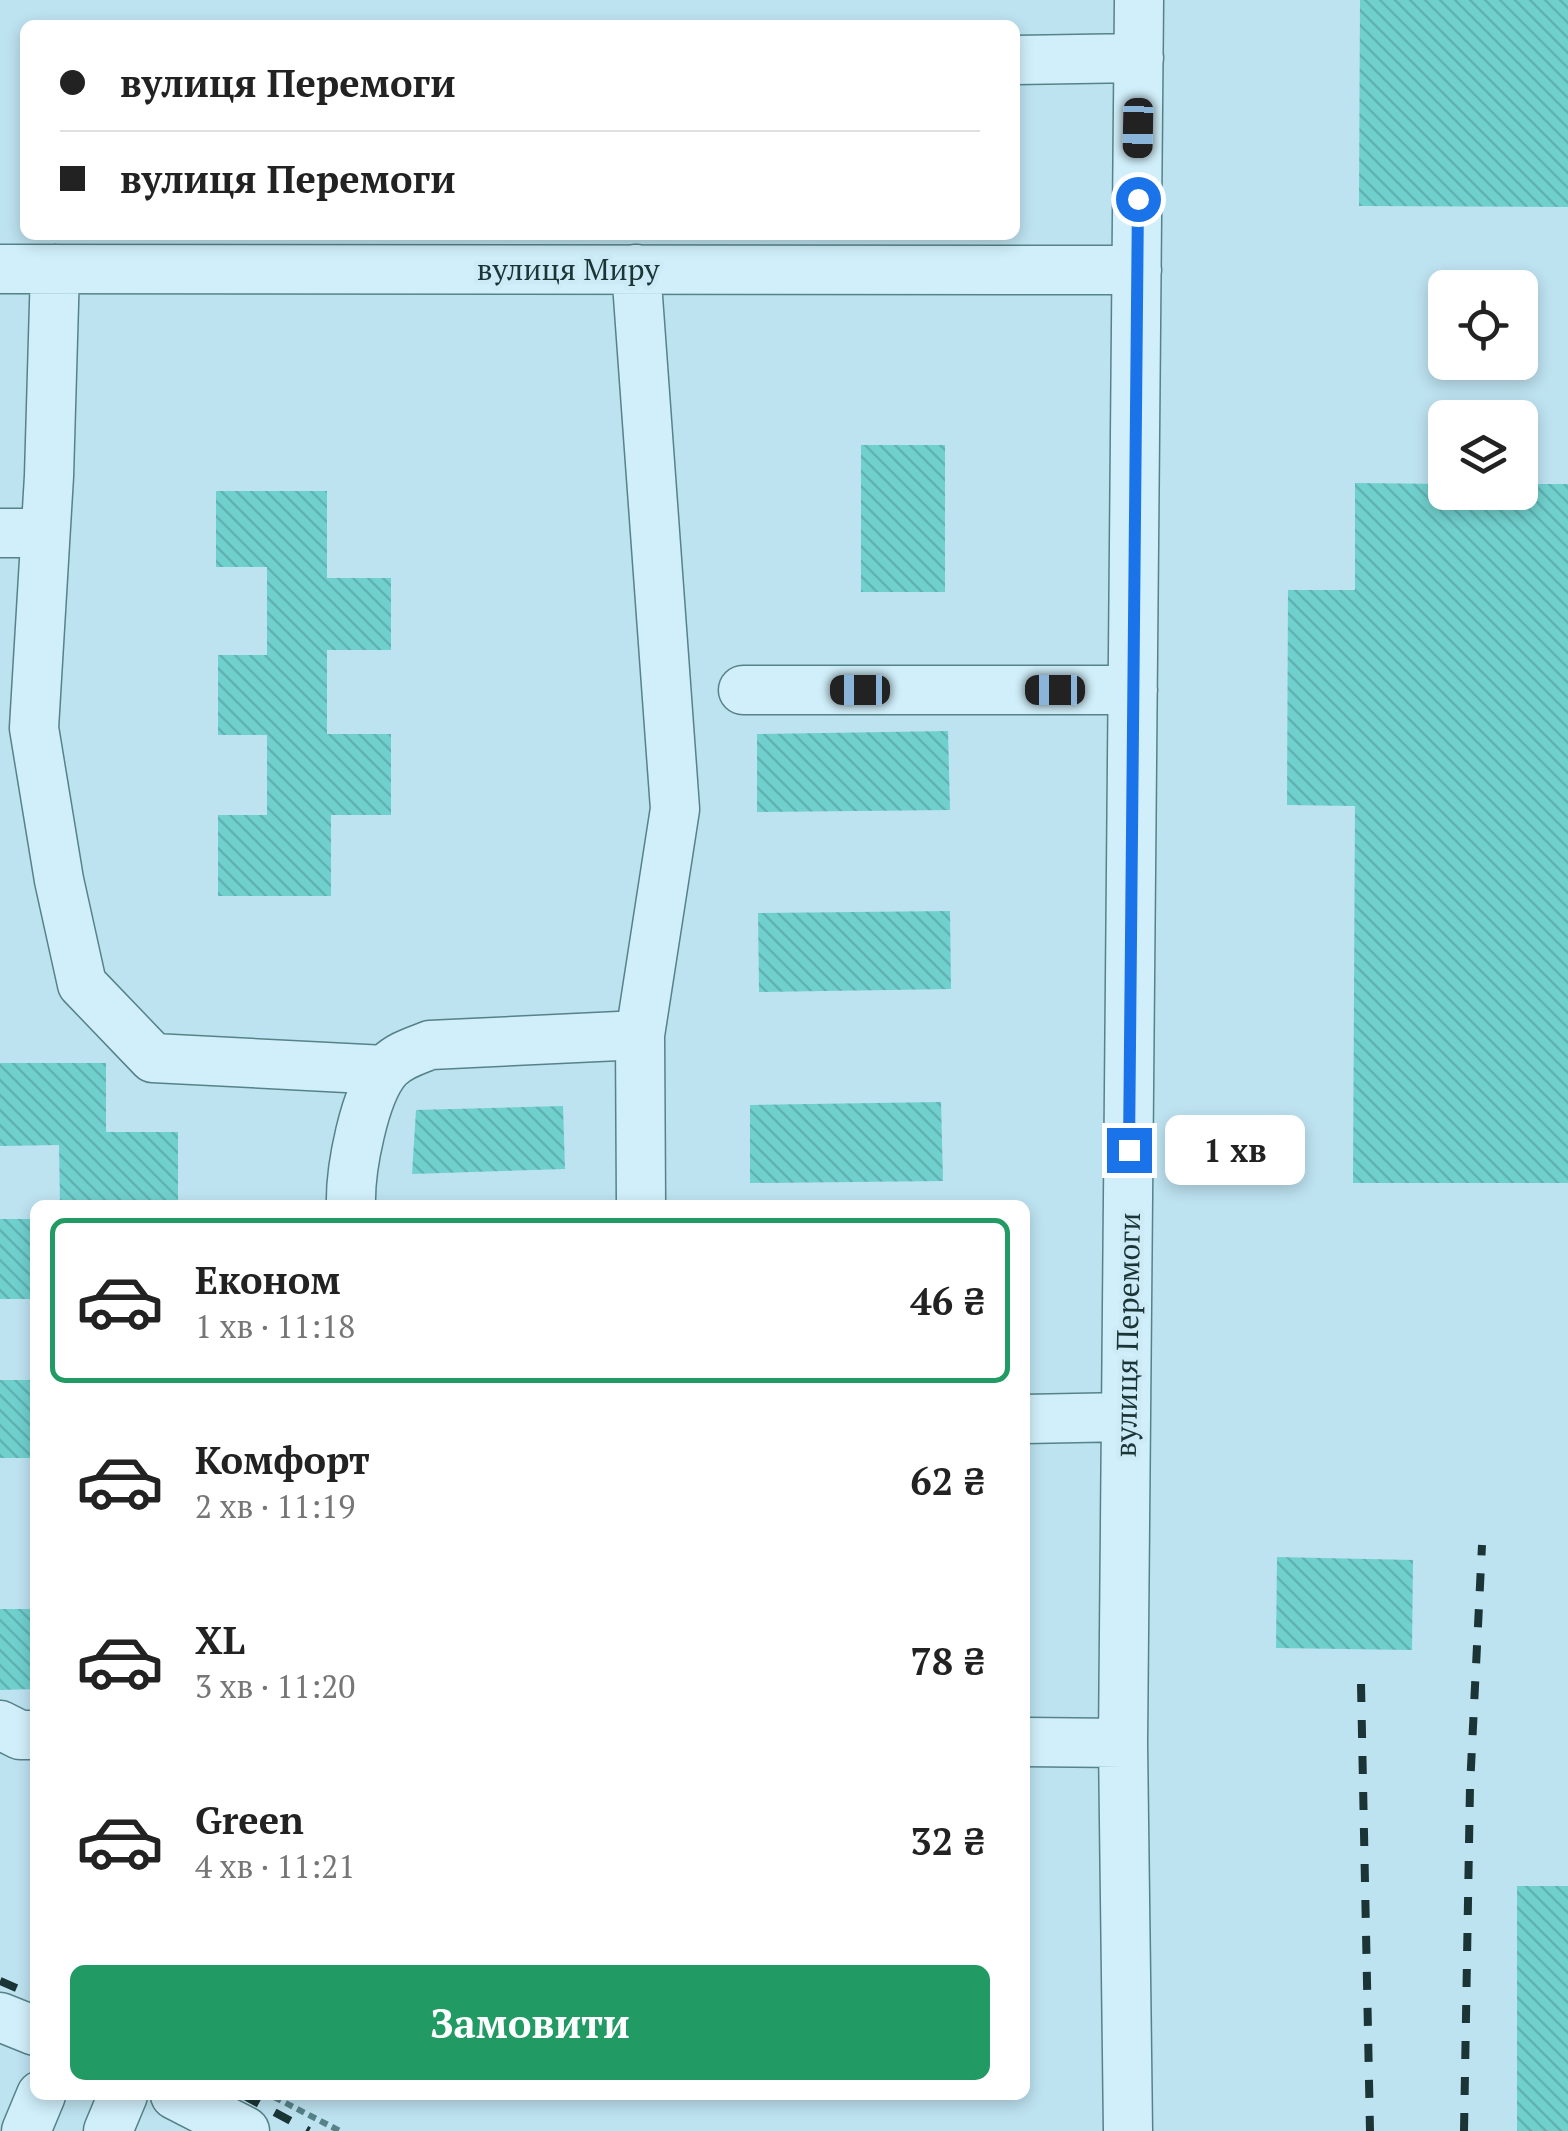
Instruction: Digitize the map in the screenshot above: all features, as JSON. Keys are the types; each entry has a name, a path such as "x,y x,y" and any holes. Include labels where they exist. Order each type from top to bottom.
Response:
{"street":[{"name":"вулиця Перемоги","path":"1128,2131 1123,1743 1139,0"},
{"path":"1020,60 1139,58"},
{"name":"вулиця Миру","path":"0,269 395,252 636,269 1137,270"},
{"path":"55,269 22,533 17,728 82,984 154,1058 385,1070"},
{"path":"636,269 675,809 640,1035 641,1200"},
{"path":"743,690 1133,690"},
{"path":"352,1200 358,1145 385,1070 402,1056 430,1046 640,1035"},
{"path":"1030,1419 1126,1417"},
{"path":"0,1725 20,1736 30,1736"},
{"path":"1030,1742 1123,1743"},
{"path":"0,2017 30,2030"},
{"path":"26,2131 39,2100"},
{"path":"108,2131 121,2100"},
{"path":"188,2111 245,2131"}],"path":[{"path":"280,2100 340,2131"}],"building":[{"path":"1360,0 1568,0 1568,207 1359,206"},
{"path":"861,445 945,445 945,592 861,592"},
{"path":"1355,483 1428,484 1428,510 1538,510 1538,484 1568,484 1568,1183 1353,1183 1355,806 1287,805 1288,590 1355,590"},
{"path":"216,491 327,491 327,578 391,578 391,650 327,650 327,734 391,734 391,815 331,815 331,896 218,896 218,815 267,815 267,735 218,735 218,655 267,655 267,567 216,567"},
{"path":"948,731 950,810 757,812 757,734"},
{"path":"950,911 951,989 759,992 758,913"},
{"path":"0,1063 106,1063 106,1132 178,1132 178,1200 60,1200 59,1145 0,1146"},
{"path":"941,1102 943,1181 750,1183 750,1105"},
{"path":"563,1106 565,1169 412,1174 416,1110"},
{"path":"0,1219 30,1219 30,1299 0,1299"},
{"path":"0,1380 30,1380 30,1458 0,1458"},
{"path":"1277,1557 1413,1560 1412,1650 1276,1648"},
{"path":"0,1609 30,1609 30,1689 0,1690"},
{"path":"1517,1886 1568,1886 1568,2131 1517,2131"}],"railway":[{"path":"1464,2131 1470,1787 1482,1545"},
{"path":"1361,1684 1370,2131"},
{"path":"0,1981 30,1994"},
{"path":"252,2100 309,2131"}],"route":[{"path":"1129,1150 1138,199"}]}
